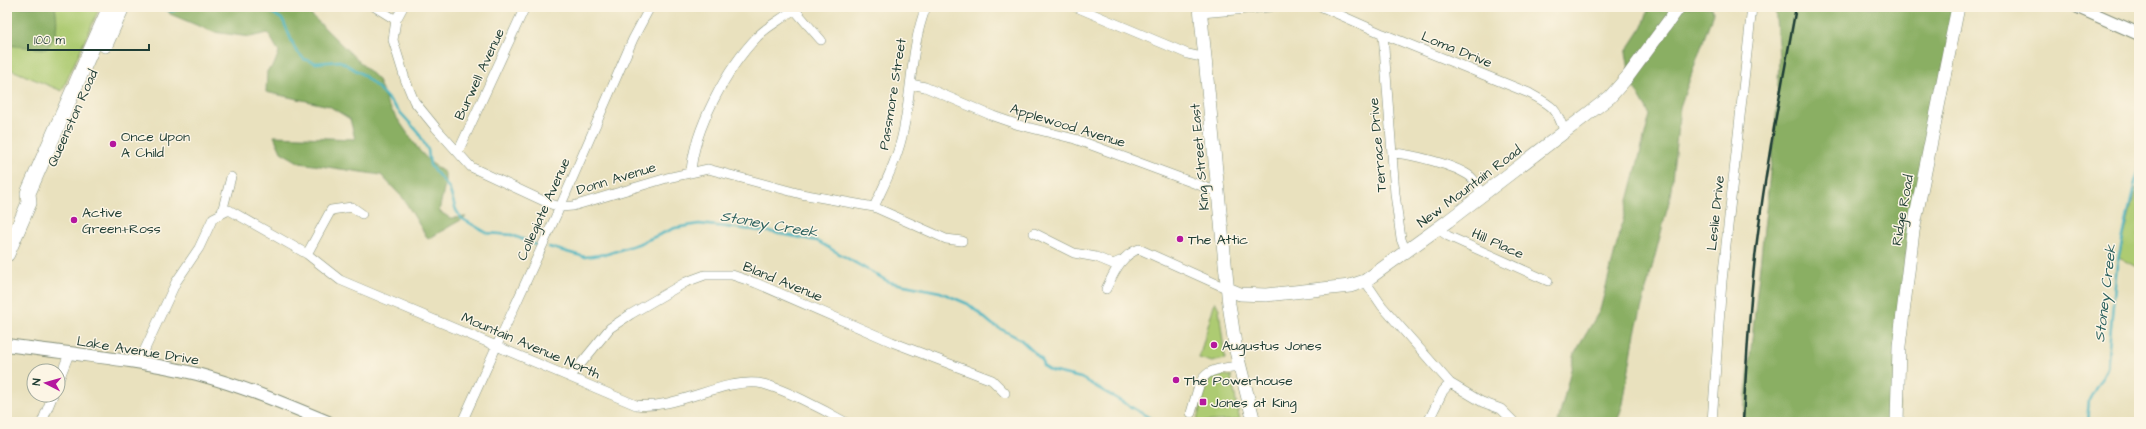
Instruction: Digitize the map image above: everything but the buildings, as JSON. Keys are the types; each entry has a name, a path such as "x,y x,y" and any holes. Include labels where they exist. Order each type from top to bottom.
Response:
{"main road":[{"name":"Queenston Road","path":"7,254 29,203 28,193 110,7"},
{"name":"Queenston Road","path":"29,203 37,197 122,7"},
{"name":"New Mountain Road","path":"1228,289 1240,294 1266,295 1350,286 1365,281 1438,229 1610,97 1629,75 1679,7"},
{"name":"Ridge Road","path":"1897,422 1899,346 1913,231 1958,7"},
{"name":"King Street East","path":"1201,10 1228,289 1236,351 1254,422"}],"street":[{"path":"374,7 396,20 404,7"},
{"name":"Burwell Avenue","path":"458,152 525,7"},
{"name":"Collegiate Avenue","path":"462,422 560,207 633,39 650,7"},
{"name":"Passmore Street","path":"874,207 895,162 904,128 918,28 926,7"},
{"path":"1076,7 1188,54 1206,58"},
{"path":"1201,10 1270,7"},
{"name":"Loma Drive","path":"1322,7 1383,34 1529,93 1548,104 1558,112 1565,133"},
{"name":"Leslie Drive","path":"1712,422 1722,281 1752,7"},
{"path":"2078,7 2139,34"},
{"path":"690,172 692,153 720,88 738,58 758,36 795,8 821,40"},
{"name":"Donn Avenue","path":"396,20 393,40 405,80 414,101 471,167 548,203 560,207 573,206 690,172 708,169 801,194 874,207 946,239 962,241"},
{"name":"Terrace Drive","path":"1383,34 1392,153 1401,239 1406,252"},
{"name":"Applewood Avenue","path":"911,84 925,87 993,116 1020,125 1075,139 1218,192"},
{"path":"1392,153 1409,154 1462,172 1472,178 1478,186 1481,196"},
{"path":"138,362 176,282 199,248 213,218 222,212 230,177"},
{"path":"307,254 331,210 352,207 362,214"},
{"name":"Mountain Avenue North","path":"222,212 229,210 242,216 307,254 340,280 636,405 652,407 733,386 758,383 828,412 844,422"},
{"name":"Hill Place","path":"1438,229 1448,236 1548,281"},
{"path":"1034,233 1074,253 1096,257 1113,264 1120,261 1132,251 1139,249 1228,289"},
{"path":"1106,289 1120,261"},
{"name":"Bland Avenue","path":"570,377 610,328 631,314 686,282 705,275 732,275 756,283 892,342 992,380 1005,393"},
{"path":"1365,281 1382,306 1450,383 1482,402 1501,409 1513,421"},
{"name":"Lake Avenue Drive","path":"7,345 138,362 197,374 229,384 328,422"},
{"path":"65,363 69,354"},
{"path":"1191,413 1201,380 1206,374 1214,369 1240,366"},
{"path":"1428,422 1443,391 1450,383"},
{"path":"42,422 50,403"}],"green space":[{"path":"7,7 100,7 62,91 7,68"},
{"path":"7,7 55,7 57,24 55,34 46,49 7,45"},
{"path":"166,7 303,7 378,80 388,105 419,150 430,162 445,173 445,184 439,211 450,218 466,217 428,239 403,198 381,175 300,163 281,152 274,136 355,139 350,119 329,106 266,92 267,71 274,65 279,52 268,33 250,37 213,32 170,14"},
{"path":"1649,7 1712,7 1713,13 1680,107 1670,198 1635,333 1623,404 1617,422 1558,422 1575,353 1600,310 1650,115 1631,82 1626,52 1643,26"},
{"path":"1775,7 1956,7 1906,255 1898,422 1743,422 1777,108 1779,56"},
{"path":"2136,188 2139,190 2139,268 2119,257"},
{"path":"1215,301 1219,309 1225,359 1212,362 1199,358"},
{"path":"1223,375 1231,376 1240,420 1196,422 1209,379"}],"waterway":[{"name":"Stoney Creek","path":"158,7 172,11 184,7"},
{"name":"Stoney Creek","path":"257,7 271,12 283,20 295,49 304,59 316,63 340,61 362,74 378,88 418,132 428,150 430,165 449,188 456,210 461,218 487,233 512,235 536,245"},
{"name":"Stoney Creek","path":"2087,422 2089,400 2107,368 2117,264 2139,164"},
{"name":"Stoney Creek","path":"549,247 585,257 607,254 638,244 675,228 699,224 771,232 817,241 889,282 940,292 968,304 993,325 1020,339 1042,360 1043,366 1051,371 1081,378 1157,422"}],"railway":[{"path":"1743,422 1747,348 1759,225 1771,143 1796,7"}],"place":[{"name":"Once Upon A Child","path":"113,144"},
{"name":"Active Green+Ross","path":"74,220"},
{"name":"The Attic","path":"1180,239"},
{"name":"Augustus Jones","path":"1214,345"},
{"name":"The Powerhouse","path":"1176,380"},
{"name":"Jones at King","path":"1203,402"}]}
